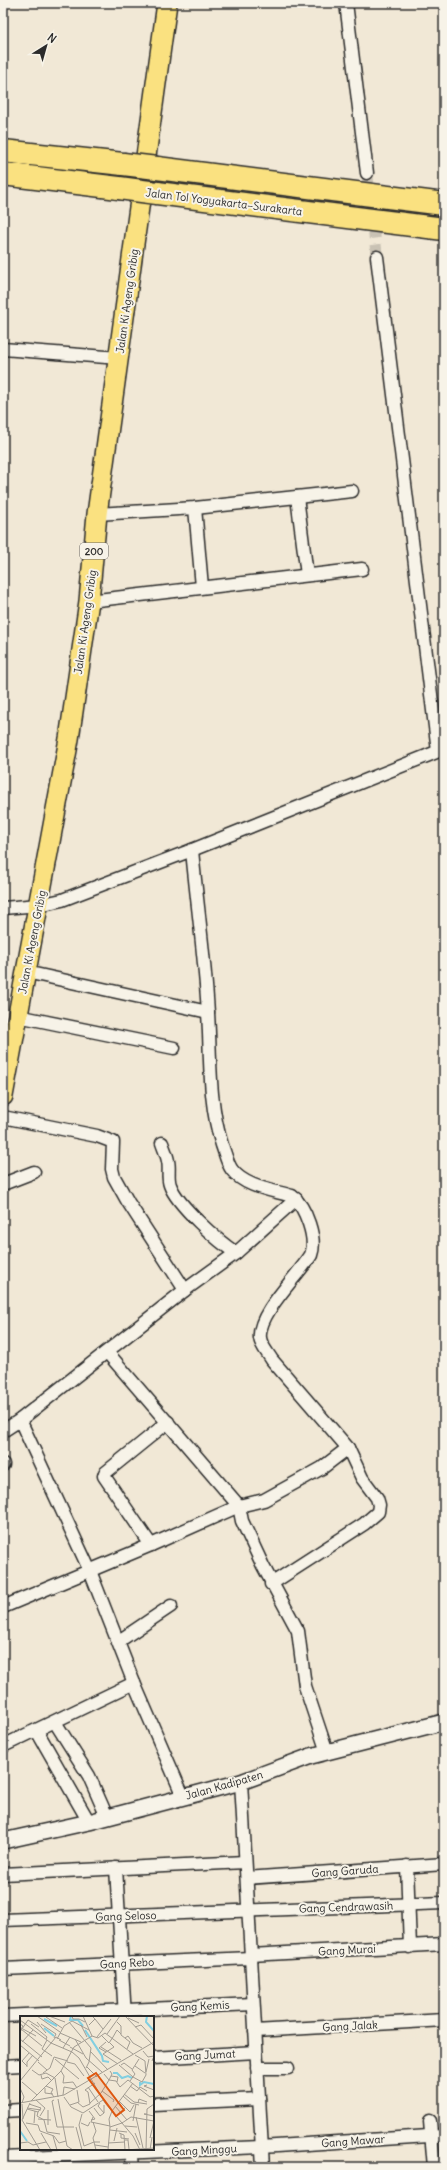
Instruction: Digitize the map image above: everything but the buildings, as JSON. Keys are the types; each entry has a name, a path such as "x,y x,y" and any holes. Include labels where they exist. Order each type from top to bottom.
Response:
{"highway":[{"path":"3,151 157,168 444,204"},
{"name":"Jalan Tol Yogyakarta–Surakarta","path":"3,174 444,229"}],"main road":[{"name":"Jalan Ki Ageng Gribig","path":"3,1096 39,906 68,739 89,601 98,514 167,3"}],"street":[{"path":"346,3 367,174"},
{"path":"3,908 39,906 62,900 192,850 441,750 377,257"},
{"path":"3,349 119,358"},
{"path":"98,514 195,508 352,491"},
{"path":"297,497 307,575"},
{"path":"195,508 202,587"},
{"path":"89,601 362,569"},
{"path":"192,850 208,1012 211,1093 217,1128 231,1169 248,1183 292,1196 296,1199 309,1225 312,1237 312,1250 307,1261 264,1319 260,1338 261,1344 272,1360 348,1448 362,1478 378,1502 378,1512 364,1524 271,1584"},
{"path":"26,972 208,1012"},
{"path":"18,1016 174,1048"},
{"path":"3,1117 97,1136 113,1142 114,1177 128,1202 185,1290"},
{"path":"162,1143 168,1162 168,1174 172,1190 200,1222 224,1246 236,1253"},
{"path":"3,1184 34,1172"},
{"path":"3,1431 20,1420 185,1290 236,1253 296,1199"},
{"path":"107,1352 239,1506 242,1521 271,1584 298,1631 305,1686 327,1752"},
{"path":"20,1420 90,1571 119,1641 134,1683 183,1796"},
{"path":"151,1545 104,1476 105,1473 168,1422"},
{"path":"3,1607 151,1545 239,1506 264,1500 283,1491 322,1468 348,1448"},
{"path":"119,1641 171,1606"},
{"path":"3,1746 37,1731 134,1683"},
{"path":"55,1722 89,1776 107,1817"},
{"name":"Jalan Kadipaten","path":"3,1840 89,1822 183,1796 241,1782 310,1756 444,1722"},
{"path":"37,1731 89,1822"},
{"path":"241,1782 263,2167"},
{"path":"3,1874 245,1862"},
{"name":"Gang Garuda","path":"246,1878 444,1864"},
{"path":"407,1866 407,1904 410,1947"},
{"path":"116,1868 125,2013"},
{"name":"Gang Cendrawasih","path":"248,1911 444,1903"},
{"name":"Gang Seloso","path":"3,1920 248,1911"},
{"name":"Gang Murai","path":"251,1956 444,1944"},
{"name":"Gang Rebo","path":"3,1969 251,1956"},
{"name":"Gang Kemis","path":"3,2016 125,2013 254,2004"},
{"name":"Gang Jalak","path":"255,2032 444,2020"},
{"name":"Gang Jumat","path":"154,2058 256,2052"},
{"path":"3,2066 20,2065"},
{"path":"257,2068 288,2068"},
{"path":"154,2104 259,2099"},
{"path":"3,2111 20,2110"},
{"path":"430,2121 434,2167"},
{"name":"Gang Mawar","path":"262,2147 444,2135"},
{"name":"Gang Minggu","path":"3,2158 132,2151 262,2147"},
{"path":"132,2151 133,2167"}],"tunnel":[{"path":"367,173 377,257"}]}
